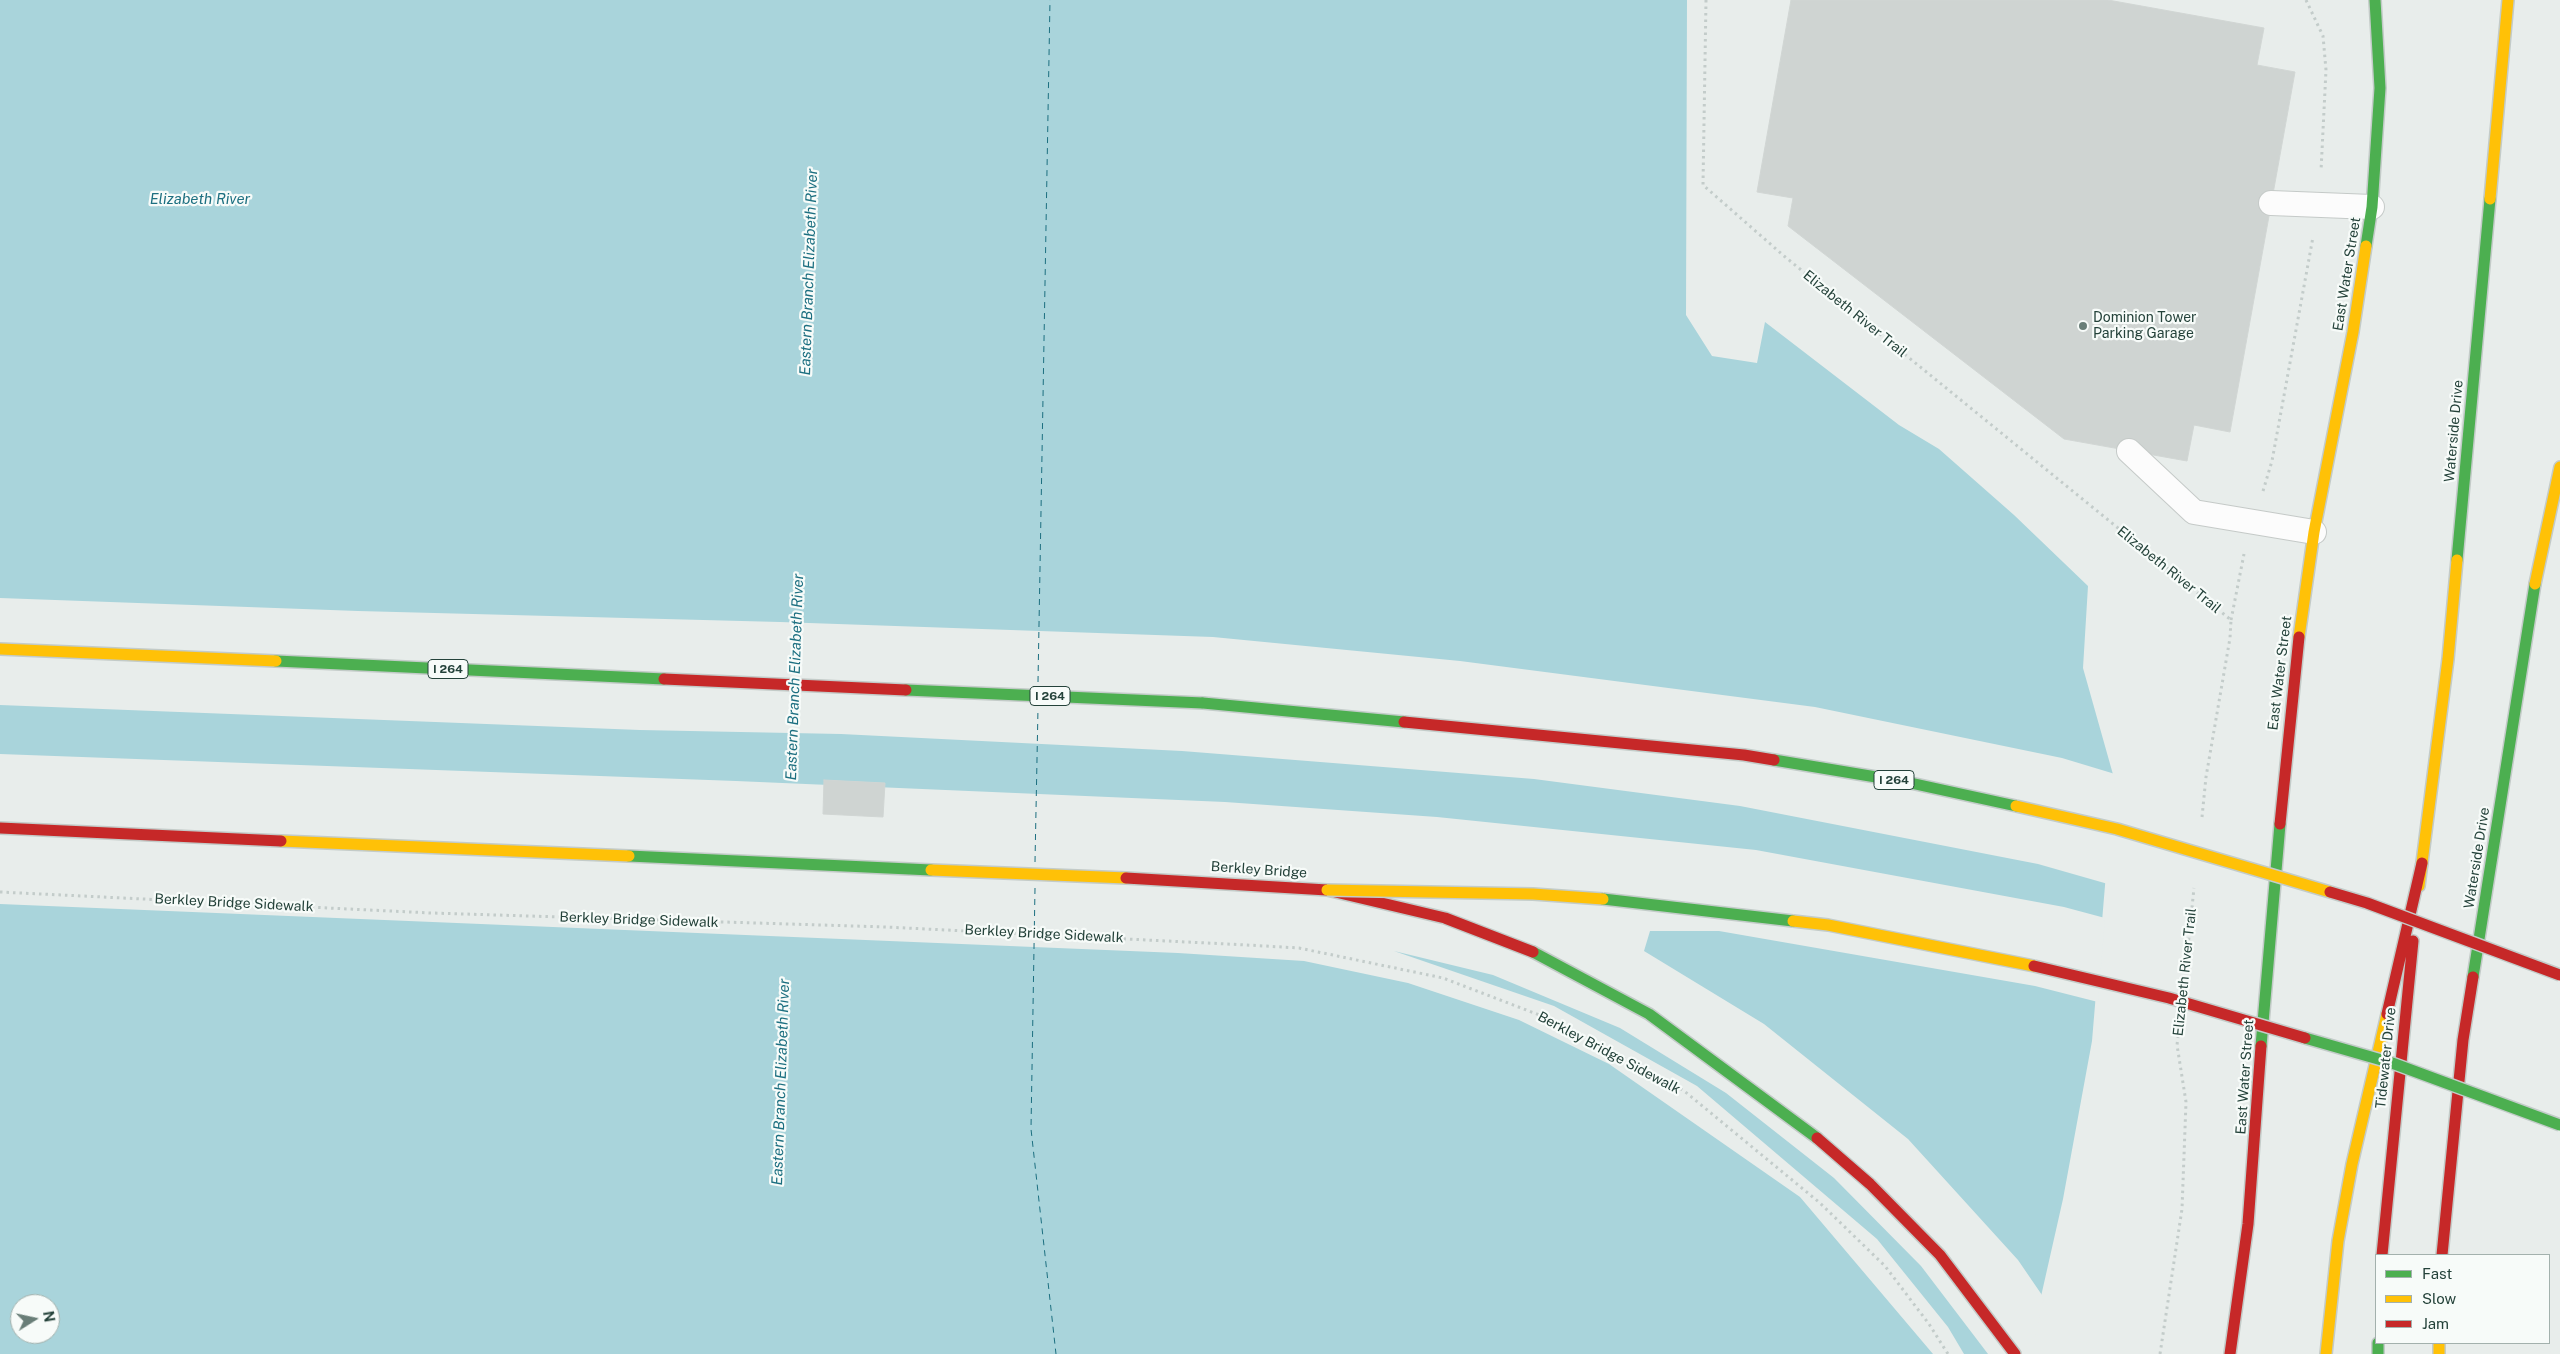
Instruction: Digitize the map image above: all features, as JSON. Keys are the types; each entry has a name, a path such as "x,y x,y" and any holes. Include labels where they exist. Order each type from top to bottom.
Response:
{"main road":[{"name":"East Water Street","path":"2230,1354 2248,1224 2285,759 2296,661 2314,532 2353,332 2372,207 2380,88 2375,0"},
{"name":"Waterside Drive","path":"2422,863 2448,659 2508,0"},
{"name":"Waterside Drive","path":"2442,1254 2463,1040 2540,553 2560,467"},
{"name":"I 264","path":"0,649 1203,703 1744,755 1906,782 2117,829 2367,903 2560,975"},
{"name":"Berkley Bridge","path":"0,828 1189,881 1327,890"},
{"name":"Tidewater Drive","path":"2382,1254 2389,1166 2422,863"},
{"path":"2326,1354 2338,1242 2352,1164 2422,863"},
{"path":"1327,890 1533,894 1644,902 1828,926 1998,958 2169,998 2338,1047 2458,1086 2560,1126"},
{"path":"1327,890 1454,922 1545,957 1649,1014 1811,1133 1870,1184 1940,1255 2015,1354"}],"lane":[{"path":"2271,203 2372,207"},
{"path":"2129,451 2194,512 2314,532"}],"path":[{"name":"Elizabeth River Trail","path":"1706,0 1702,185 1784,256 2231,620 2230,638 2206,777 2201,825"},
{"path":"2231,620 2243,559 2272,461 2318,206 2326,70 2323,36 2306,0"},
{"name":"Elizabeth River Trail","path":"2185,968 2195,882"},
{"name":"Berkley Bridge Sidewalk","path":"0,892 431,914 896,927 1298,948 1443,978 1555,1021 1683,1090 1820,1203 1886,1266 1929,1324 1948,1354"},
{"name":"Elizabeth River Trail","path":"2160,1354 2182,1209 2186,1102 2177,1045 2178,1036"}],"water":[{"path":"0,0 1687,0 1686,315 1712,356 1757,363 1765,322 1899,425 1939,449 2014,515 2088,586 2083,668 2114,778 2092,1041 2063,1199 2028,1354 0,1354"}],"pier":[{"path":"0,598 1213,637 1460,661 1815,707 2062,758 2115,774 2108,884 2038,864 1740,806 1534,779 1182,751 841,734 640,730 0,705"},
{"path":"0,754 736,781 1225,802 1437,817 1756,850 2064,907 2105,918 2098,1002 2035,986 1719,931 1650,931 1644,951 1764,1024 1908,1139 2018,1260 2044,1298 2031,1354 1988,1354 1921,1266 1834,1178 1726,1093 1620,1028 1493,975 1394,951 1554,1006 1697,1086 1877,1239 1948,1327 1964,1354 1933,1354 1800,1197 1609,1064 1519,1020 1408,983 1304,961 1178,953 0,904"}],"building":[{"name":"Dominion Tower Parking Garage","path":"1791,0 2108,0 2264,28 2257,65 2295,72 2230,432 2194,425 2187,461 2064,439 1788,226 1793,198 1757,192"},
{"path":"824,780 885,783 883,817 823,814"}],"ferry route":[{"path":"1038,682 1050,0"},
{"path":"1035,862 1038,708"},
{"path":"1035,888 1031,1129 1056,1354"}],"traffic: fast":[{"path":"2366,246 2372,207 2380,88 2375,0"},
{"path":"2457,560 2490,199"},
{"path":"2473,977 2535,584"},
{"path":"276,661 664,679"},
{"path":"906,690 1203,703"},
{"path":"1203,703 1404,722"},
{"path":"1774,760 1906,782 2016,806"},
{"path":"2261,1046 2280,824"},
{"path":"629,856 931,870"},
{"path":"1603,899 1793,921"},
{"path":"1533,952 1649,1014 1817,1138"},
{"path":"2305,1038 2392,1063 2560,1125"},
{"path":"2378,1344 2378,1354"}],"traffic: slow":[{"path":"2490,199 2508,0"},
{"path":"2299,637 2314,532 2353,332 2366,246"},
{"path":"2535,584 2560,467"},
{"path":"2419,886 2448,659 2457,560"},
{"path":"0,649 276,661"},
{"path":"2016,806 2117,829 2330,892"},
{"path":"281,841 629,856"},
{"path":"931,870 1126,878"},
{"path":"1327,890 1533,894 1603,899"},
{"path":"1793,921 1828,925 2034,966"},
{"path":"2326,1354 2338,1241 2352,1164 2387,1014"},
{"path":"2439,1344 2439,1354"}],"traffic: jam":[{"path":"2280,824 2299,637"},
{"path":"664,679 906,690"},
{"path":"1404,722 1744,755 1774,760"},
{"path":"0,828 281,841"},
{"path":"2387,1014 2422,863"},
{"path":"1126,878 1327,890 1445,918 1533,952"},
{"path":"2330,892 2367,903 2560,975"},
{"path":"2382,1254 2413,941"},
{"path":"2034,966 2169,998 2305,1038"},
{"path":"2442,1254 2463,1040 2473,977"},
{"path":"2230,1354 2248,1224 2261,1046"},
{"path":"1817,1138 1870,1184 1940,1255 2015,1354"}],"place":[{"name":"Dominion Tower Parking Garage","path":"2083,326"}],"water label":[{"name":"Elizabeth River","path":"200,199"},
{"name":"Eastern Branch Elizabeth River","path":"809,272"},
{"name":"Eastern Branch Elizabeth River","path":"795,677"},
{"name":"Eastern Branch Elizabeth River","path":"781,1082"}]}
